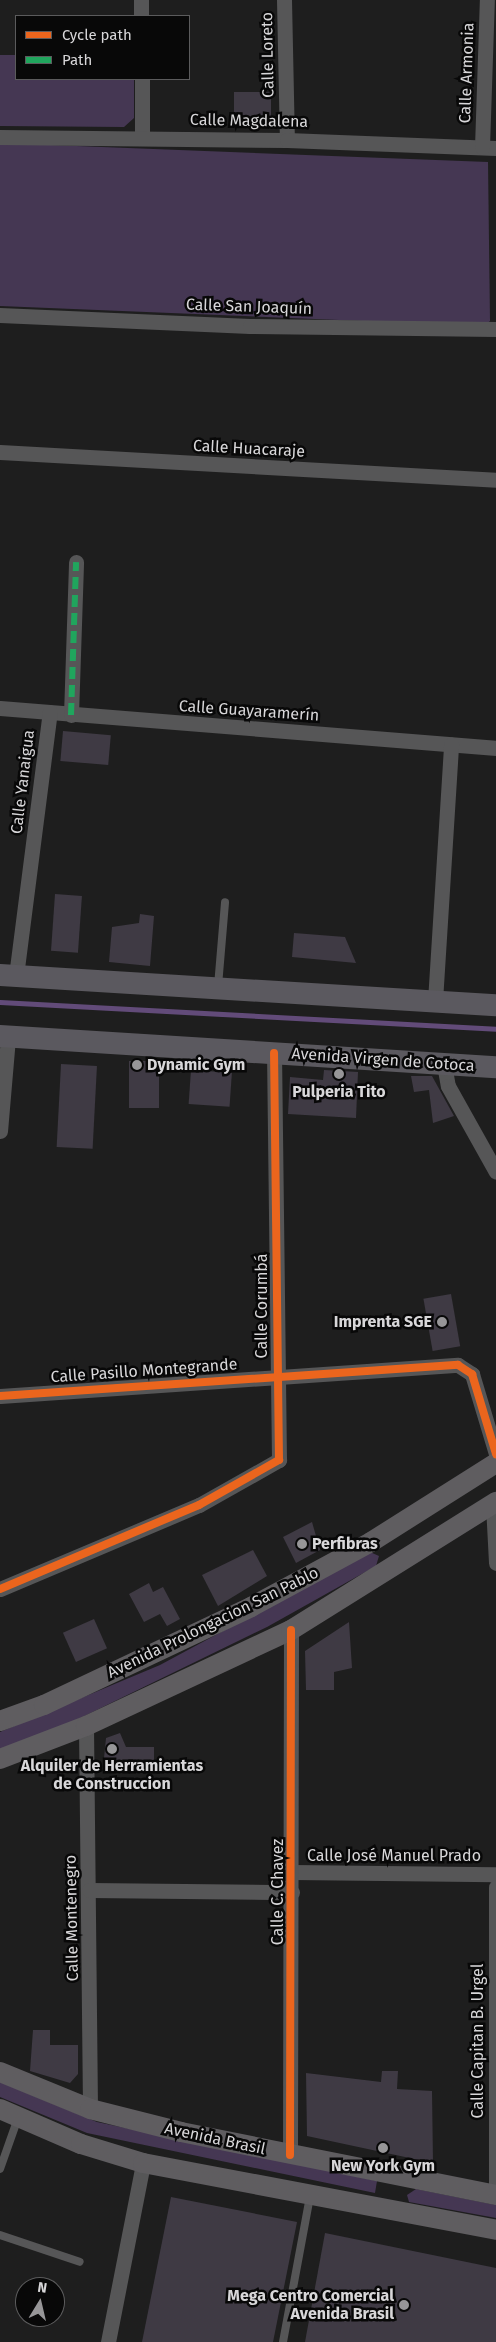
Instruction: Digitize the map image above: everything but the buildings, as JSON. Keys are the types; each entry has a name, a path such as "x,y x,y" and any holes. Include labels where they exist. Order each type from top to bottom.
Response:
{"main road":[{"path":"8,975 496,1005"},
{"name":"Avenida Virgen de Cotoca","path":"4,1037 496,1067"},
{"name":"Avenida Prolongacion San Pablo","path":"0,1721 44,1706 252,1608 371,1542 496,1463"},
{"path":"0,1760 86,1726 291,1630 494,1503"},
{"path":"396,1526 398,1544 413,1553"},
{"path":"371,1542 385,1552 387,1569"},
{"name":"Avenida Brasil","path":"0,2072 90,2109 290,2155 496,2195"},
{"path":"0,2109 18,2118 143,2163 375,2205 496,2230"},
{"path":"375,2205 385,2192 384,2174"},
{"path":"403,2211 399,2197 410,2178"}],"street":[{"path":"141,0 141,15"},
{"name":"Calle Loreto","path":"284,0 287,140"},
{"name":"Calle Armonia","path":"487,0 489,148"},
{"path":"142,80 142,136"},
{"name":"Calle Magdalena","path":"0,137 142,136 489,148"},
{"name":"Calle San Joaquín","path":"0,315 250,326 496,329"},
{"name":"Calle Huacaraje","path":"0,452 496,480"},
{"path":"71,714 76,562"},
{"name":"Calle Guayaramerín","path":"0,708 496,748"},
{"name":"Calle Yanaigua","path":"8,975 50,712"},
{"path":"435,1001 450,744"},
{"path":"0,1131 4,1037"},
{"name":"Calle Corumbá","path":"0,1589 199,1506 279,1460 276,1374 274,1053"},
{"path":"444,1064 448,1086 496,1172"},
{"name":"Calle Pasillo Montegrande","path":"0,1396 276,1374 467,1367 496,1454"},
{"path":"494,1503 496,1563"},
{"name":"Calle C. Chavez","path":"290,2155 291,1630"},
{"name":"Calle Montenegro","path":"86,1726 90,2109"},
{"name":"Calle José Manuel Prado","path":"292,1872 496,1874"},
{"name":"Calle Capitan B. Urgel","path":"496,1887 496,2195"},
{"path":"89,1890 292,1892"},
{"path":"108,2342 143,2163"}],"lane":[{"path":"218,988 225,902"},
{"path":"0,2169 18,2118"},
{"path":"283,2342 310,2194"},
{"path":"0,2235 80,2262"}],"shaded area":[{"path":"0,55 15,55 15,80 134,80 134,118 124,127 0,126"},
{"path":"0,143 488,162 490,321 484,326 0,306"},
{"path":"370,1552 379,1556 376,1566 267,1627 70,1723 0,1749 0,1732 160,1665"},
{"path":"0,2082 97,2122 377,2181 375,2193 87,2133 0,2097"},
{"path":"416,2189 496,2205 496,2218 409,2202 407,2195"}],"waterway":[{"path":"0,1002 496,1029"}],"marked path":[{"path":"71,715 76,562"}],"cycle path":[{"path":"0,1589 199,1505 279,1460 274,1053"},
{"path":"0,1396 458,1365 472,1374 496,1454"},
{"path":"290,2155 291,1630"}],"place":[{"name":"Dynamic Gym","path":"137,1065"},
{"name":"Pulperia Tito","path":"339,1074"},
{"name":"Imprenta SGE","path":"442,1322"},
{"name":"Perfibras","path":"302,1544"},
{"name":"Alquiler de Herramientas de Construccion","path":"112,1749"},
{"name":"New York Gym","path":"383,2148"},
{"name":"Mega Centro Comercial Avenida Brasil","path":"404,2305"}]}
